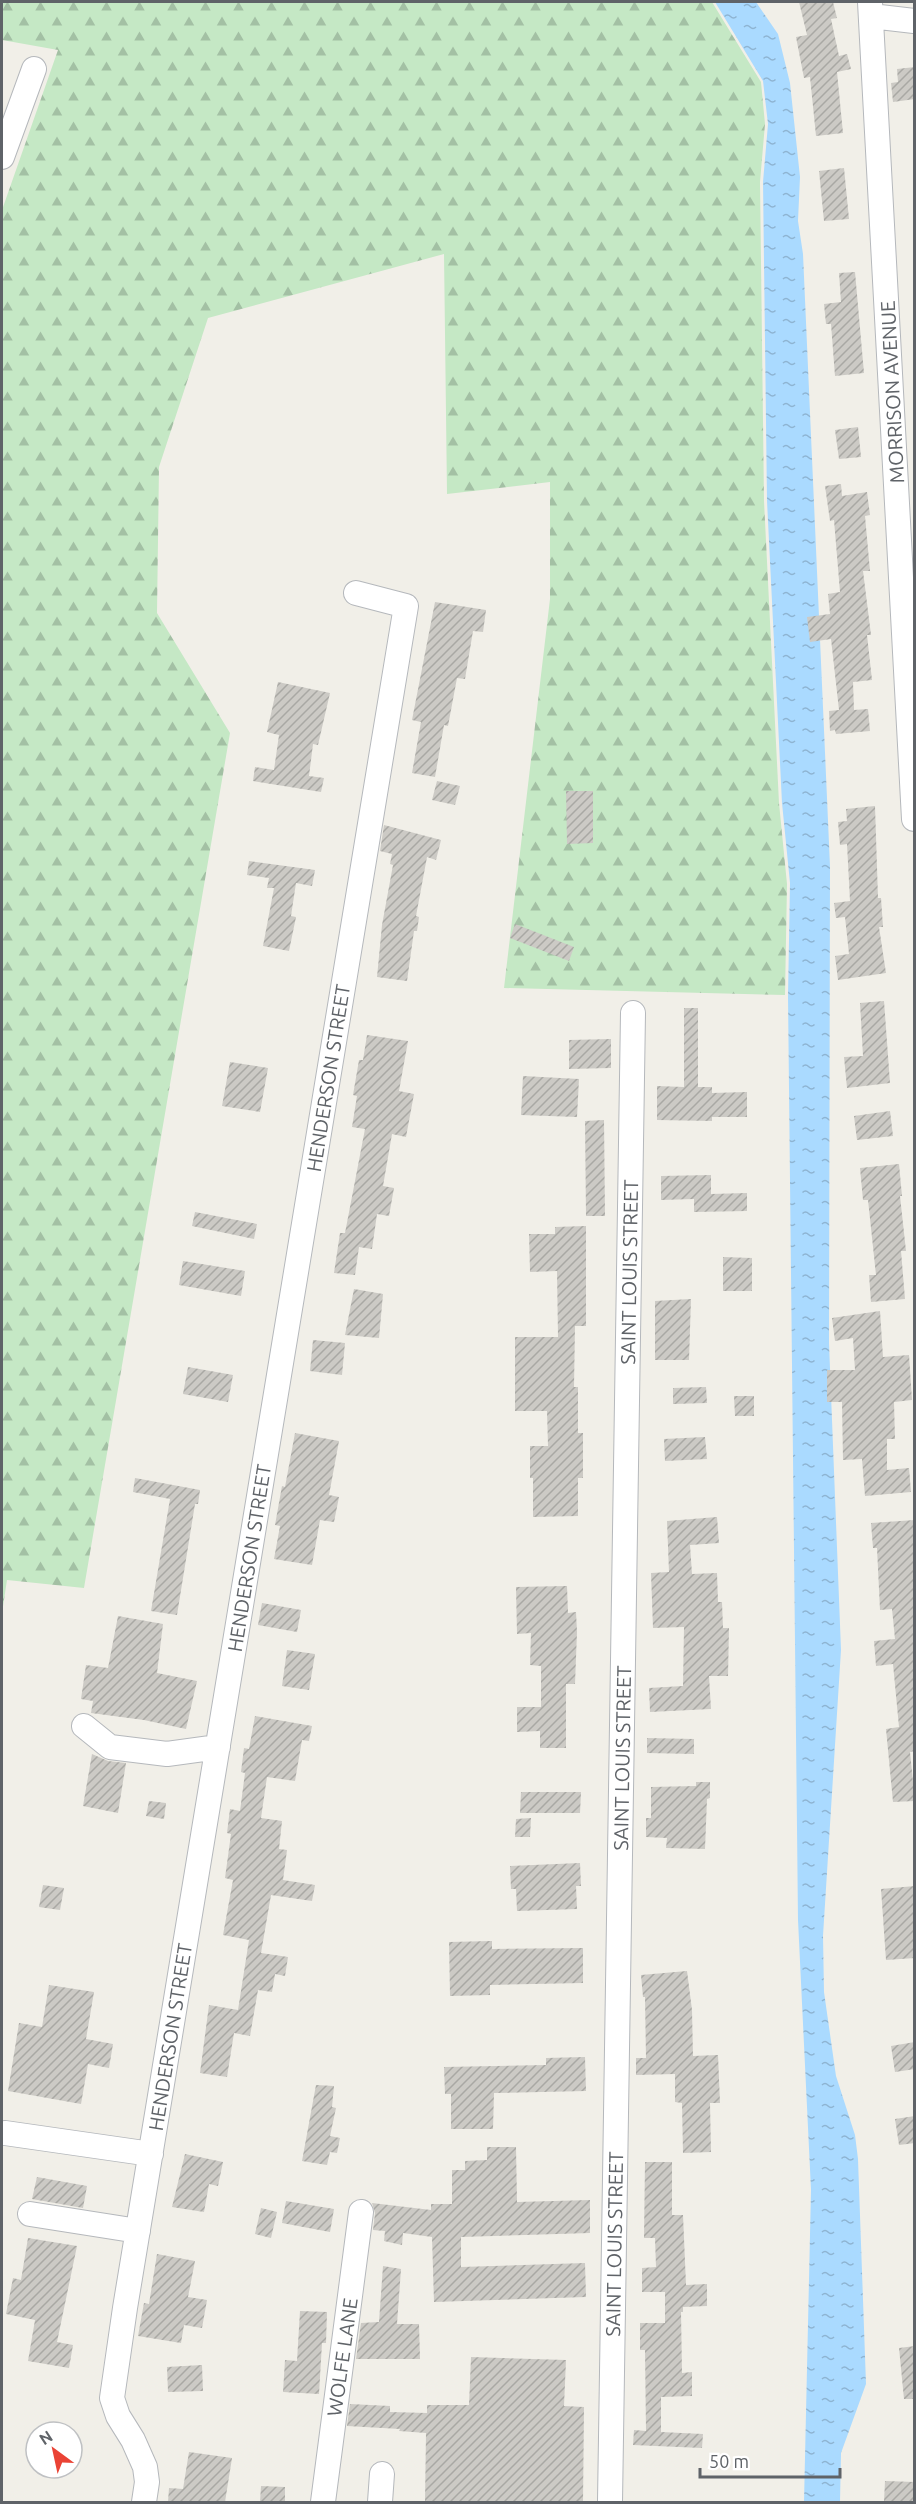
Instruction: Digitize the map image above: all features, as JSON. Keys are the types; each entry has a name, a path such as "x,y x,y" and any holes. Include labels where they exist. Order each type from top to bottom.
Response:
{"street":[{"path":"872,7 915,21"},
{"name":"MORRISON AVENUE","path":"872,7 915,819"},
{"path":"2,157 34,69"},
{"name":"HENDERSON STREET","path":"144,2502 147,2482 146,2467 118,2416 112,2398 406,606 356,593"},
{"name":"SAINT LOUIS STREET","path":"609,2502 633,1013"},
{"path":"84,1726 110,1747 167,1754 218,1747"},
{"path":"5,2133 151,2154"},
{"name":"WOLFE LANE","path":"323,2502 361,2212"},
{"path":"30,2214 138,2231"},
{"path":"380,2502 382,2474"}],"green space":[{"path":"2,2 712,2 761,82 765,124 760,182 764,501 779,803 787,884 785,995 504,988 550,599 550,482 447,494 444,254 208,318 159,467 157,613 230,733 84,1588 7,1580 2,1613 2,210 58,50 2,40"}],"water":[{"path":"715,2 756,2 778,34 790,83 800,177 798,221 803,254 830,866 829,1343 841,1650 823,1936 824,1992 836,2076 855,2135 858,2159 866,2384 841,2453 840,2502 804,2502 811,2190 798,1920 788,996 790,883 782,803 767,501 763,182 768,124 763,81"}],"building":[{"path":"799,2 833,2 837,18 831,19 839,56 847,54 851,69 837,72 843,133 816,136 810,77 804,78 796,37 807,35"},
{"path":"915,67 915,99 893,102 891,83 898,82 897,69"},
{"path":"844,168 849,219 824,221 819,171"},
{"path":"855,272 864,373 835,376 831,324 826,324 824,304 841,302 839,273"},
{"path":"858,427 861,457 839,459 835,430"},
{"path":"841,484 842,496 867,492 870,515 865,516 870,571 863,571 871,635 867,635 872,680 853,682 854,710 868,709 870,731 836,734 835,730 830,731 829,711 839,710 831,639 810,642 807,617 830,614 828,594 840,592 834,520 830,521 825,486"},
{"path":"435,602 486,610 483,632 473,631 465,679 457,678 448,726 444,725 435,777 412,773 421,722 412,720"},
{"path":"278,682 330,693 318,745 313,744 309,776 324,778 321,792 253,781 255,767 274,770 279,735 267,732"},
{"path":"437,781 460,786 455,805 432,800"},
{"path":"566,791 593,791 593,843 567,844"},
{"path":"875,806 878,898 881,898 883,927 879,927 886,973 838,980 835,956 849,954 845,917 836,918 834,903 850,901 847,844 840,845 838,822 847,821 846,809"},
{"path":"384,825 441,840 436,860 427,857 416,916 419,917 417,931 414,931 407,981 377,977 382,925 393,865 390,864 392,854 380,851"},
{"path":"249,861 315,870 312,886 296,883 291,916 296,917 289,951 263,946 274,888 267,888 269,878 247,875"},
{"path":"515,924 574,947 569,961 510,938"},
{"path":"884,1001 890,1083 847,1088 844,1057 863,1056 860,1003"},
{"path":"684,1008 698,1008 698,1087 712,1087 712,1093 747,1092 747,1117 712,1117 712,1121 657,1120 657,1086 684,1087"},
{"path":"367,1035 408,1041 399,1091 414,1094 406,1137 392,1134 383,1186 394,1188 389,1216 377,1214 372,1249 359,1247 355,1275 334,1273 340,1233 345,1233 365,1129 352,1127 357,1096 353,1095 359,1060 363,1060"},
{"path":"611,1039 611,1068 569,1069 569,1040"},
{"path":"230,1062 268,1068 260,1112 222,1106"},
{"path":"523,1076 579,1079 577,1117 521,1115"},
{"path":"890,1111 893,1136 857,1140 854,1116"},
{"path":"604,1120 605,1216 586,1216 585,1121"},
{"path":"899,1164 906,1251 901,1251 905,1299 871,1302 869,1275 876,1275 868,1200 863,1200 860,1168"},
{"path":"711,1175 711,1194 747,1193 747,1211 694,1212 694,1199 661,1200 661,1176"},
{"path":"195,1212 257,1224 254,1239 192,1226"},
{"path":"586,1226 586,1326 575,1326 574,1387 578,1387 578,1433 583,1433 583,1478 578,1478 578,1516 533,1517 530,1446 548,1446 547,1411 515,1411 515,1337 558,1337 557,1271 530,1272 529,1234 555,1234 555,1227"},
{"path":"723,1257 752,1258 752,1291 723,1291"},
{"path":"183,1261 245,1271 241,1296 179,1285"},
{"path":"354,1289 383,1294 379,1338 345,1335"},
{"path":"691,1299 689,1360 655,1360 655,1301"},
{"path":"880,1311 883,1357 909,1355 912,1400 894,1402 895,1439 887,1439 887,1470 909,1468 911,1492 865,1496 862,1459 843,1460 842,1402 827,1402 827,1370 855,1370 853,1338 835,1341 832,1318"},
{"path":"313,1340 345,1343 342,1375 310,1371"},
{"path":"188,1367 233,1375 228,1402 183,1394"},
{"path":"706,1387 707,1403 673,1404 673,1388"},
{"path":"734,1396 754,1396 754,1416 735,1416"},
{"path":"295,1433 339,1441 329,1495 339,1497 334,1522 320,1520 312,1565 274,1559 280,1526 275,1525"},
{"path":"705,1437 707,1459 665,1461 664,1439"},
{"path":"135,1478 200,1490 198,1504 195,1504 177,1615 151,1611 170,1499 133,1492"},
{"path":"717,1517 719,1543 690,1545 692,1574 717,1573 718,1602 722,1602 723,1628 729,1628 728,1676 709,1676 711,1709 650,1712 649,1688 683,1686 684,1627 653,1628 651,1573 669,1572 667,1521"},
{"path":"915,1520 915,1751 910,1752 915,1801 893,1802 886,1729 899,1727 893,1664 876,1666 874,1641 895,1639 892,1609 880,1610 877,1548 873,1548 871,1523"},
{"path":"567,1586 568,1613 576,1612 577,1632 575,1684 566,1684 566,1748 540,1748 540,1731 517,1732 517,1707 541,1707 541,1666 530,1665 531,1633 517,1634 516,1587"},
{"path":"262,1603 301,1610 297,1632 258,1625"},
{"path":"118,1616 163,1624 157,1673 197,1681 186,1729 144,1720 91,1713 93,1701 81,1699 86,1665 108,1668"},
{"path":"287,1650 315,1654 309,1690 282,1686"},
{"path":"255,1716 312,1726 309,1741 302,1740 295,1781 267,1777 261,1818 282,1821 279,1849 287,1850 283,1880 315,1885 312,1901 271,1895 261,1953 288,1957 285,1976 275,1974 272,1992 258,1990 250,2036 234,2033 227,2077 200,2073 209,2005 238,2010 249,1940 223,1935 233,1880 225,1878 231,1834 227,1833 230,1809 240,1811 245,1773 241,1772 244,1748 249,1749"},
{"path":"647,1738 694,1739 694,1754 647,1753"},
{"path":"92,1754 108,1761 126,1763 118,1813 83,1806"},
{"path":"696,1782 710,1782 705,1849 666,1848 667,1838 646,1837 646,1818 651,1818 651,1787 696,1786"},
{"path":"521,1792 581,1792 580,1813 520,1813"},
{"path":"149,1801 166,1803 164,1819 146,1816"},
{"path":"531,1818 530,1837 515,1837 516,1819"},
{"path":"580,1863 581,1886 576,1886 577,1909 517,1911 516,1889 511,1889 510,1866"},
{"path":"43,1885 64,1888 60,1910 39,1907"},
{"path":"915,1886 915,1958 886,1960 881,1889"},
{"path":"492,1941 492,1949 583,1948 583,1983 490,1985 490,1995 450,1996 449,1942"},
{"path":"687,1971 692,2010 693,2056 718,2055 720,2103 710,2103 711,2152 683,2153 682,2103 675,2102 675,2074 636,2075 636,2058 646,2058 645,1997 643,1997 641,1975"},
{"path":"49,1985 94,1992 86,2039 113,2044 109,2068 88,2064 81,2104 8,2091 19,2023 42,2027"},
{"path":"915,2042 915,2069 895,2072 891,2046"},
{"path":"585,2057 586,2091 494,2093 493,2129 451,2129 451,2094 445,2094 444,2067 546,2065 546,2058"},
{"path":"316,2085 334,2086 332,2107 336,2108 330,2136 340,2138 337,2153 330,2152 327,2165 302,2161"},
{"path":"915,2116 915,2143 899,2145 895,2119"},
{"path":"487,2147 516,2147 517,2202 590,2200 590,2233 461,2237 461,2267 585,2263 586,2297 434,2302 432,2237 403,2233 402,2245 384,2241 385,2231 373,2230 375,2213 372,2203 431,2210 431,2204 452,2204 452,2170 465,2170 465,2161 487,2160"},
{"path":"185,2154 223,2162 218,2186 209,2184 204,2212 172,2207"},
{"path":"645,2162 672,2162 672,2215 683,2215 686,2285 707,2284 707,2306 683,2307 683,2312 681,2312 682,2373 692,2372 692,2396 661,2397 661,2432 703,2434 702,2448 633,2445 634,2430 646,2431 645,2350 640,2350 640,2323 665,2323 665,2292 642,2292 642,2268 656,2267 655,2238 644,2238"},
{"path":"37,2177 87,2186 83,2208 32,2199"},
{"path":"286,2201 334,2209 330,2232 282,2223"},
{"path":"261,2208 277,2212 271,2238 255,2234"},
{"path":"28,2238 77,2246 57,2342 73,2345 69,2368 28,2361 35,2320 6,2314 13,2278 21,2280"},
{"path":"157,2254 195,2261 188,2297 207,2300 202,2328 184,2325 181,2343 138,2336 144,2303 149,2304"},
{"path":"383,2266 401,2269 397,2324 419,2324 420,2359 356,2359 361,2323 379,2322"},
{"path":"300,2311 327,2312 326,2343 322,2343 319,2394 283,2392 285,2360 297,2361"},
{"path":"915,2346 915,2399 904,2399 899,2348"},
{"path":"471,2357 566,2360 564,2406 584,2407 583,2502 425,2502 426,2433 347,2426 350,2404 390,2406 390,2412 427,2413 427,2405 469,2405"},
{"path":"202,2365 203,2391 168,2392 167,2367"},
{"path":"189,2452 232,2458 225,2502 168,2502 169,2488 183,2489"},
{"path":"885,2481 915,2482 915,2502 884,2502"},
{"path":"261,2486 285,2487 285,2502 260,2502"}]}
